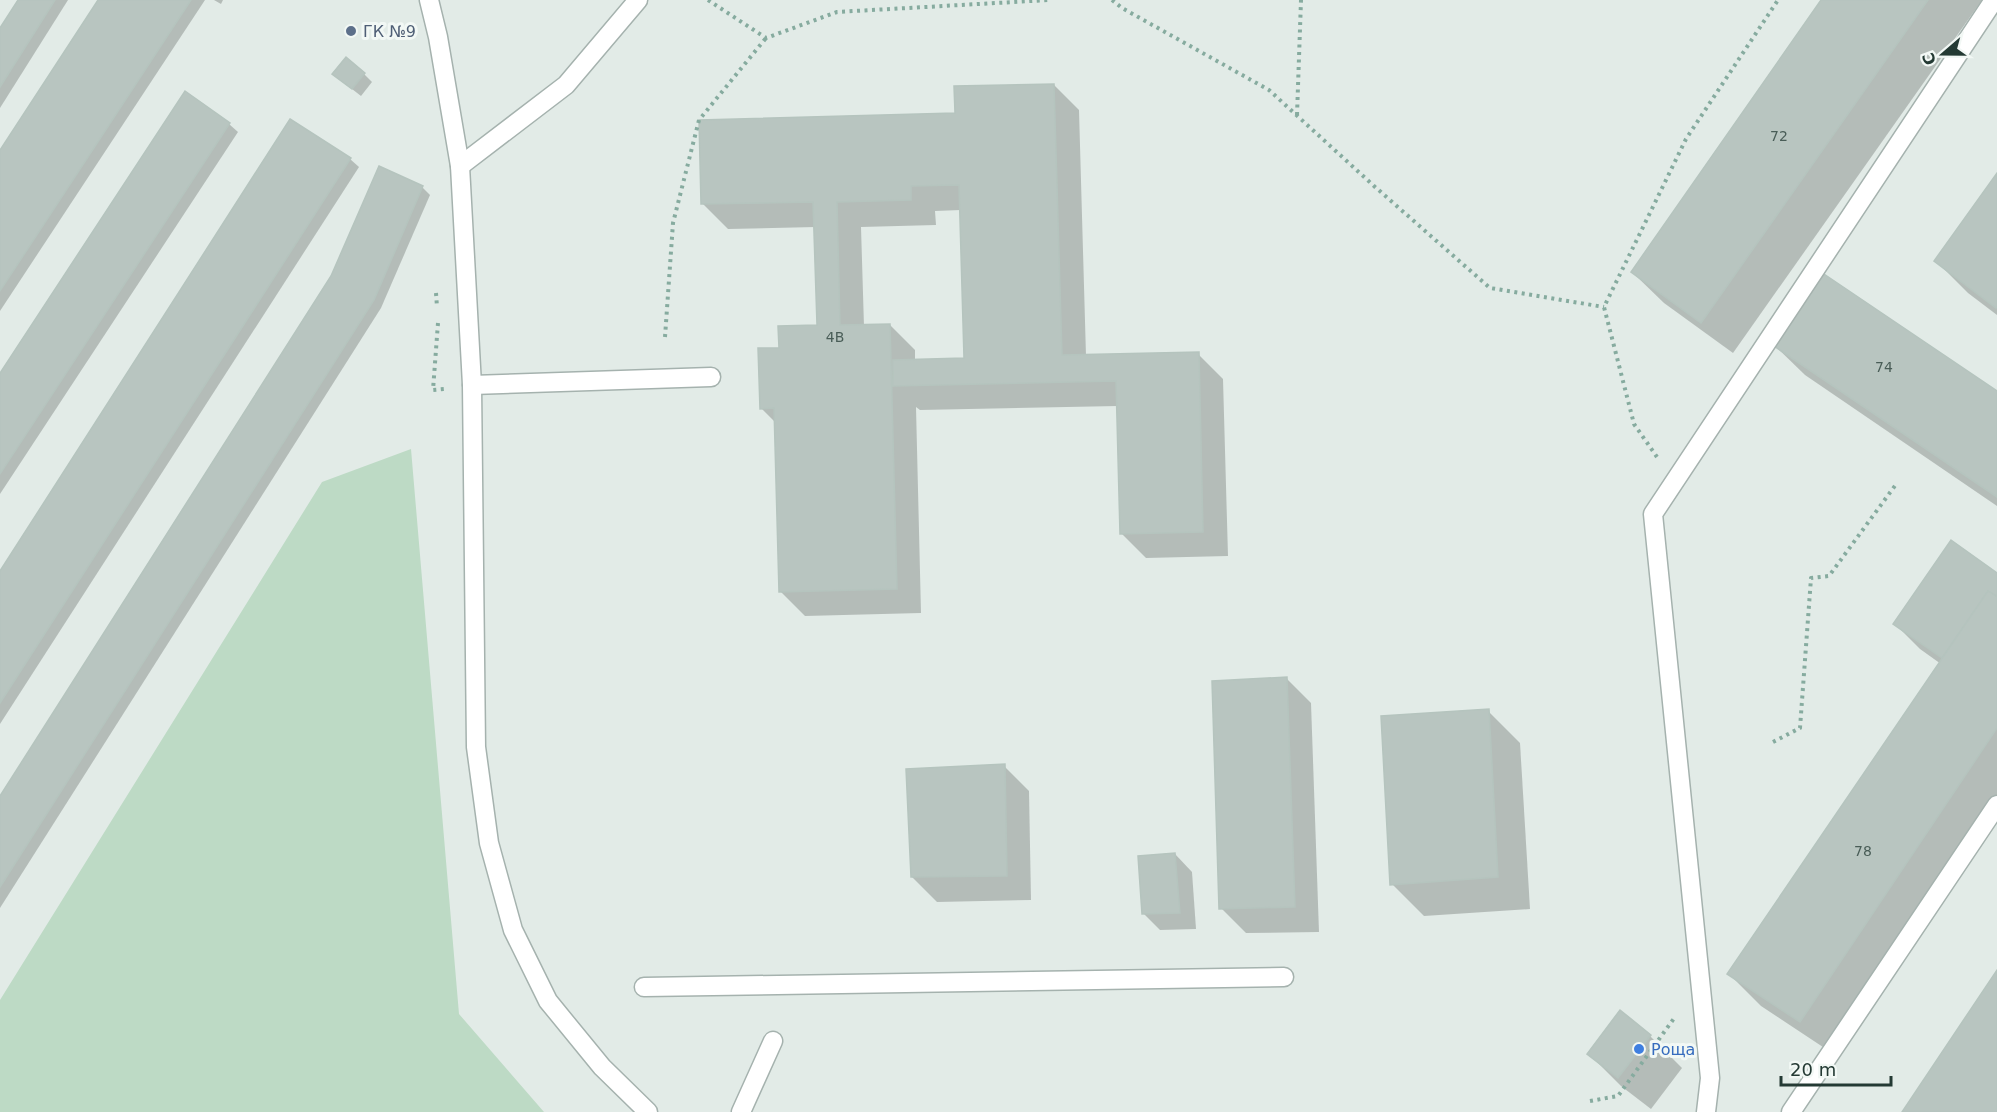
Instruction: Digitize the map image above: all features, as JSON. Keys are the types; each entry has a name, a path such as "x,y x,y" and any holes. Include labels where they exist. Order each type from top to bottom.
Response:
{"street":[{"path":"429,0 438,37 460,166 472,385 476,747 489,843 513,930 548,1001 602,1067 648,1112"},
{"path":"460,166 566,85 638,0"},
{"path":"1706,1112 1710,1078 1653,514 1994,0"},
{"path":"472,385 711,377"},
{"path":"1791,1112 1997,805"},
{"path":"644,987 1284,977"},
{"path":"741,1112 773,1041"}],"path":[{"path":"708,0 766,38"},
{"path":"665,337 673,224 699,120 766,38 837,12 1049,0"},
{"path":"1112,0 1122,8 1269,90 1490,288 1604,307"},
{"path":"1297,116 1301,0"},
{"path":"1675,482 1634,424 1604,307 1686,139 1778,0"},
{"path":"1773,742 1800,728 1811,578 1829,576 1897,483"},
{"path":"1590,1101 1618,1096 1700,980"}],"green space":[{"path":"411,449 459,1014 544,1112 0,1112 0,1000 322,482"}],"building":[{"path":"18,0 55,0 0,87 0,28"},
{"path":"98,0 191,0 0,291 0,150"},
{"path":"1821,0 1928,0 1701,323 1631,272"},
{"path":"346,57 365,73 352,89 332,74"},
{"path":"1054,84 1062,355 1199,352 1203,532 1120,534 1116,381 893,386 893,360 964,358 959,185 911,186 911,200 837,202 840,325 890,324 897,589 779,592 774,408 760,409 758,348 779,348 778,326 817,325 813,202 701,204 699,120 955,113 954,86"},
{"path":"185,91 230,123 0,474 0,373"},
{"path":"290,119 351,158 0,703 0,571"},
{"path":"379,166 423,186 374,300 0,887 0,796 331,276"},
{"path":"1997,173 1997,307 1996,308 1934,261"},
{"path":"1821,272 1997,391 1997,497 1771,344"},
{"path":"1951,540 1997,573 1997,596 1988,591 1942,658 1893,624"},
{"path":"1988,591 1997,597 1997,728 1800,1022 1727,974"},
{"path":"1287,677 1295,907 1219,909 1212,681"},
{"path":"1489,709 1498,877 1390,885 1381,716"},
{"path":"1005,764 1007,876 911,877 906,769"},
{"path":"1175,853 1180,913 1142,914 1138,856"},
{"path":"1997,970 1997,1112 1902,1112"},
{"path":"1620,1010 1651,1035 1618,1078 1587,1054"}],"place":[{"name":"ГК №9","path":"351,31"},
{"name":"Роща","path":"1639,1049"}]}
